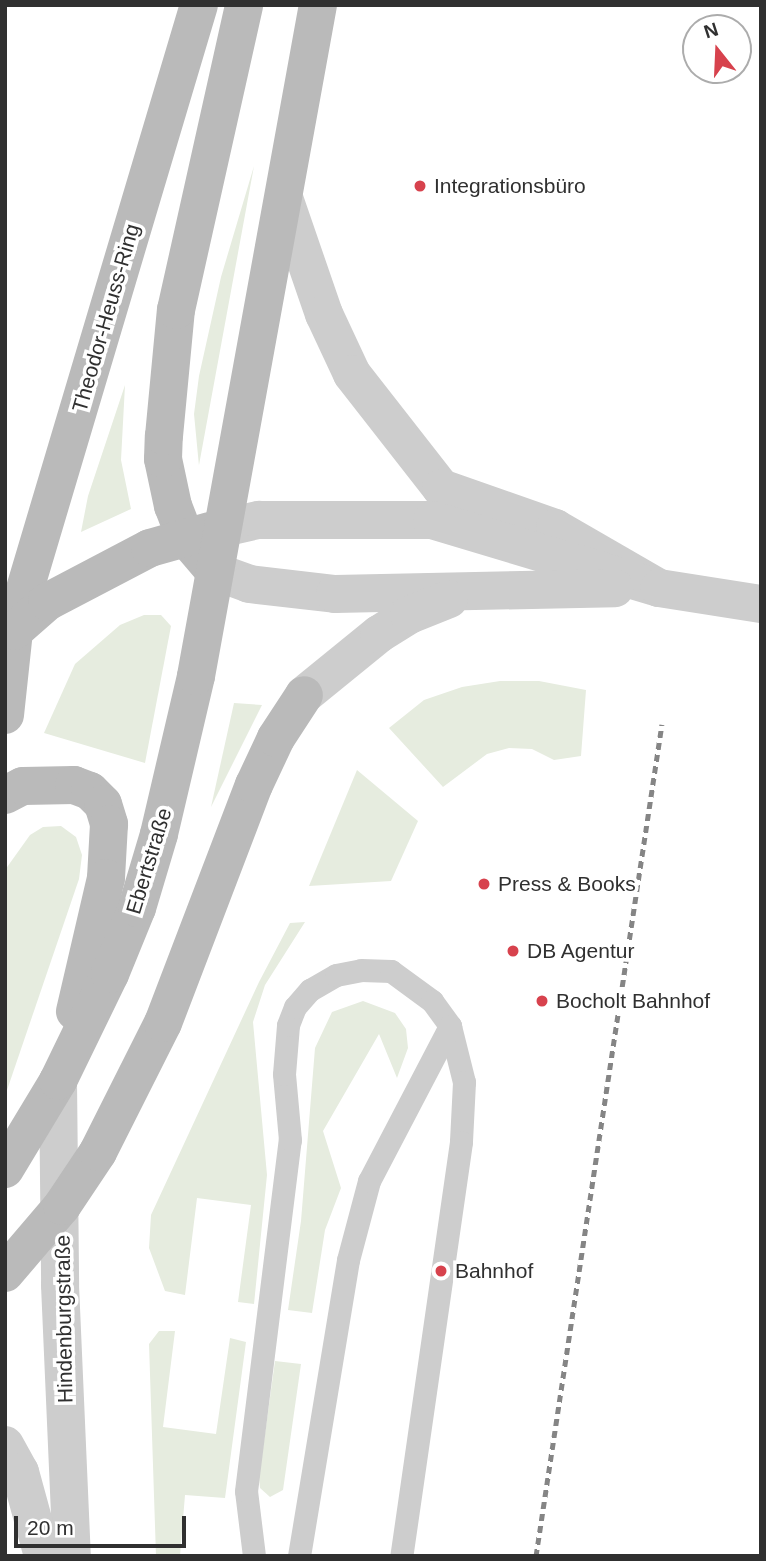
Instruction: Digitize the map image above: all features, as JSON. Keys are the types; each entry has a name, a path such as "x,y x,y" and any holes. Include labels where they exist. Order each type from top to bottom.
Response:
{"main road":[{"name":"Theodor-Heuss-Ring","path":"5,715 10,643 199,5"},
{"path":"214,571 185,537 163,459 170,357 244,5"},
{"path":"10,643 47,602 90,578 150,548 223,528 318,5"},
{"name":"Ebertstraße","path":"5,1169 58,1081 137,908 177,763 223,528"},
{"path":"5,1273 62,1206 98,1152 163,1023 254,785 275,738 304,695"},
{"path":"5,795 23,786 74,785 90,791 103,804 109,824 106,878 58,1081"}],"street":[{"path":"284,198 324,314 352,374 441,488 555,528 659,589"},
{"path":"223,528 259,520 432,520 659,589 761,604"},
{"path":"214,571 249,584 335,594 659,589"},
{"path":"304,695 341,660 409,615 478,591"},
{"name":"Hindenburgstraße","path":"58,1081 62,1206 60,1285 72,1556"},
{"path":"5,1445 20,1472 43,1556"}],"lane":[{"path":"254,1556 246,1491 289,1140 284,1074 288,1026 295,1007 310,990 336,975 391,971 432,1001 450,1026 464,1082 461,1142 401,1556"},
{"path":"299,1556 348,1260 369,1181 450,1026"}],"shaded area":[{"path":"254,166 199,466 194,414 199,376 221,277"},
{"path":"125,385 121,460 131,509 81,532 88,496"},
{"path":"144,615 161,615 171,626 145,763 44,733 75,664 120,625"},
{"path":"500,681 539,681 586,690 581,756 554,760 532,749 509,748 487,754 443,787 389,728 424,700 462,687"},
{"path":"234,703 262,705 211,807"},
{"path":"357,770 418,821 391,881 309,886"},
{"path":"61,826 76,837 82,855 79,879 5,1096 5,870 30,835 43,827"},
{"path":"305,922 265,985 253,1022 267,1175 254,1304 238,1302 251,1205 197,1198 185,1295 165,1291 149,1248 151,1215 259,982 290,923"},
{"path":"363,1001 395,1013 406,1029 408,1048 397,1078 379,1034 323,1131 341,1188 325,1230 312,1313 288,1310 301,1221 315,1048 332,1012"},
{"path":"159,1331 175,1331 163,1427 216,1434 230,1338 246,1342 225,1498 185,1495 180,1556 156,1556 149,1344"},
{"path":"275,1361 301,1364 283,1490 270,1497 260,1488 259,1477"}],"railway":[{"path":"536,1556 662,724"}],"place":[{"name":"Integrationsbüro","path":"420,186"},
{"name":"Press & Books","path":"484,884"},
{"name":"DB Agentur","path":"513,951"},
{"name":"Bocholt Bahnhof","path":"542,1001"},
{"name":"Bahnhof","path":"441,1271"}]}
